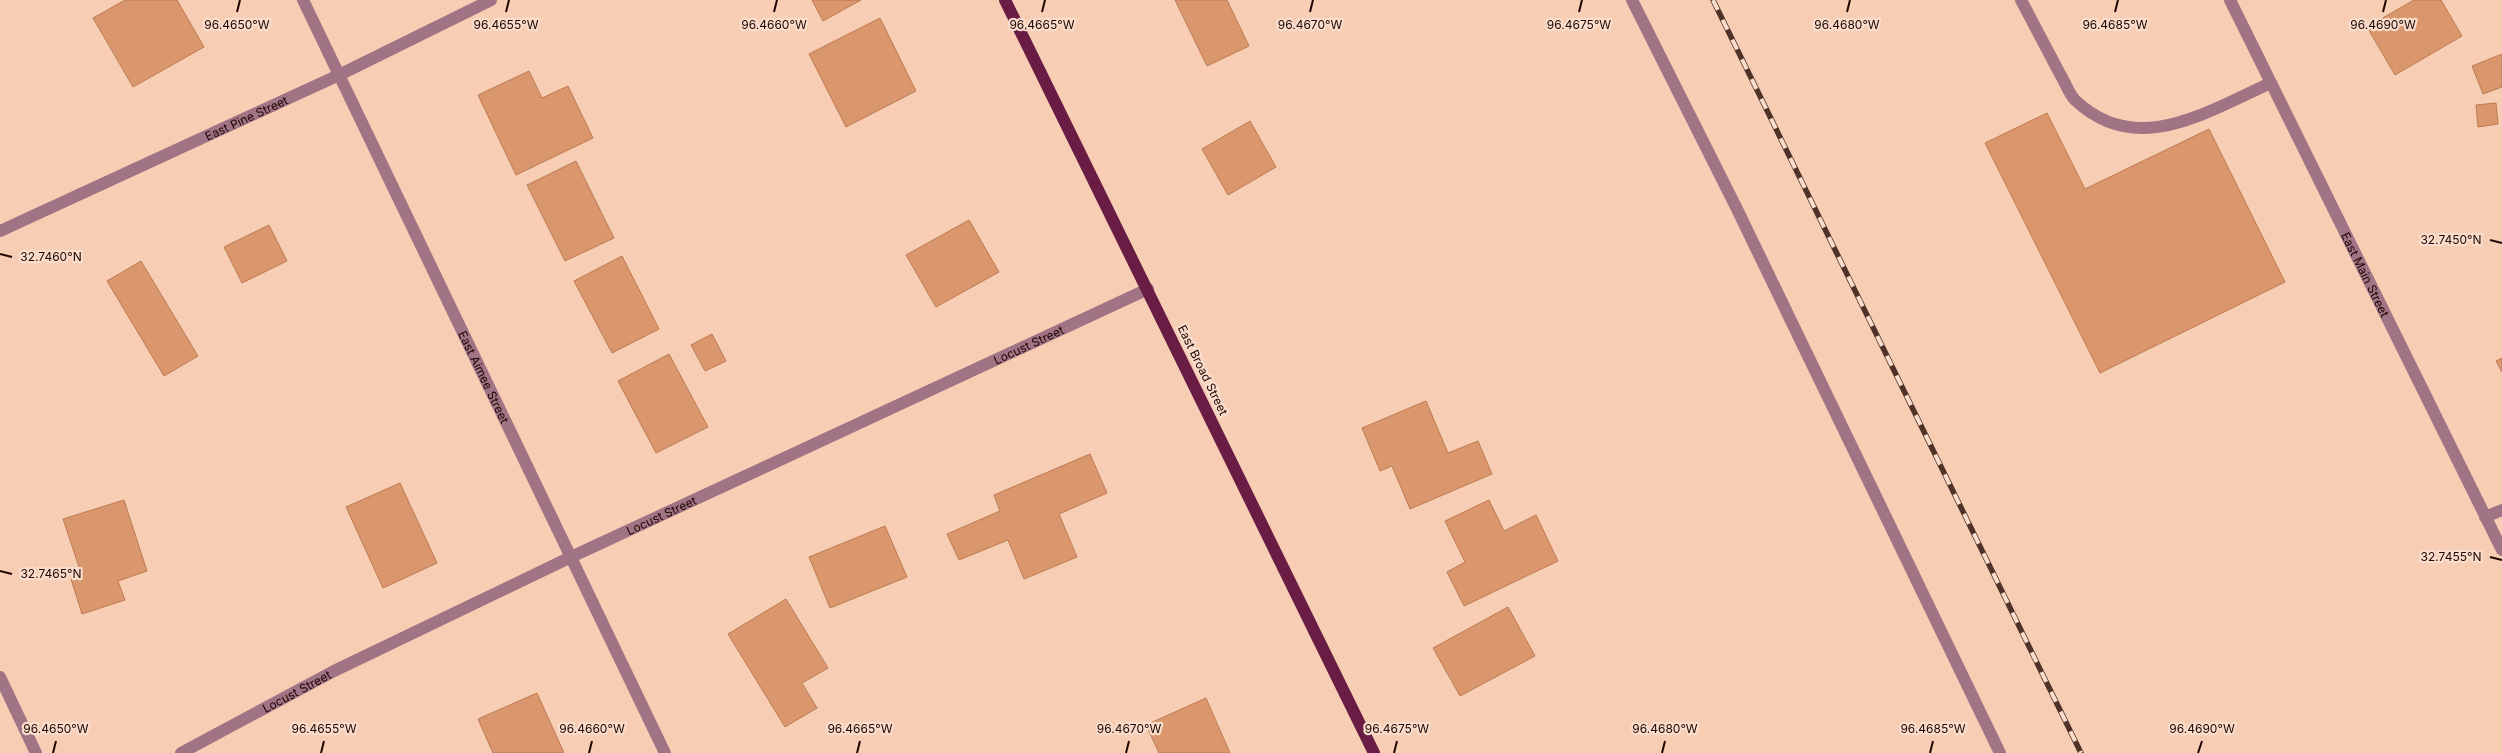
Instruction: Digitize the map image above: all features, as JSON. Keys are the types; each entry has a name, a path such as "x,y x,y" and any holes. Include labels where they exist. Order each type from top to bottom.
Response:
{"main road":[{"name":"East Broad Street","path":"1005,0 1374,753"}],"street":[{"name":"East Aimee Street","path":"303,0 666,753"},
{"name":"East Pine Street","path":"0,231 339,75 491,0"},
{"path":"1632,0 1736,206 2000,753"},
{"path":"2021,0 2074,99 2095,114 2116,125 2136,130 2164,128 2271,84"},
{"name":"East Main Street","path":"2230,0 2502,550"},
{"name":"Locust Street","path":"181,753 334,671 571,556 1148,289"},
{"path":"2485,516 2502,510"},
{"path":"0,677 36,753"}],"building":[{"path":"125,0 177,0 204,47 133,87 93,18"},
{"path":"812,0 861,0 823,21"},
{"path":"1175,0 1227,0 1249,46 1207,66"},
{"path":"2414,0 2441,0 2462,36 2395,75 2367,27"},
{"path":"880,18 916,91 846,127 809,54"},
{"path":"2502,54 2502,87 2483,94 2472,66"},
{"path":"529,71 542,98 568,86 593,138 516,175 478,95"},
{"path":"2496,103 2498,124 2478,127 2476,105"},
{"path":"2047,113 2085,189 2209,129 2285,282 2100,373 1985,143"},
{"path":"1250,121 1276,167 1228,195 1202,149"},
{"path":"576,161 614,238 565,261 527,185"},
{"path":"969,220 999,272 936,307 906,255"},
{"path":"269,225 287,261 242,283 224,247"},
{"path":"622,256 659,329 612,353 574,281"},
{"path":"141,261 198,356 164,376 107,281"},
{"path":"712,334 726,361 705,371 691,345"},
{"path":"669,354 708,427 656,453 618,381"},
{"path":"2502,358 2502,372 2496,361"},
{"path":"1426,401 1448,453 1478,441 1492,474 1410,509 1392,466 1380,471 1362,428"},
{"path":"1090,454 1107,493 1059,514 1077,557 1024,579 1008,540 959,560 947,534 1000,511 994,495"},
{"path":"400,483 437,563 383,588 346,507"},
{"path":"124,500 147,571 118,581 125,600 82,614 71,579 82,576 63,519"},
{"path":"1489,500 1504,531 1536,515 1558,561 1464,606 1447,572 1465,562 1445,521"},
{"path":"885,526 907,577 830,608 809,557"},
{"path":"786,599 828,668 802,683 817,708 785,727 728,634"},
{"path":"1508,607 1535,656 1460,696 1433,648"},
{"path":"537,693 564,753 493,753 478,719"},
{"path":"1206,698 1230,753 1159,753 1146,725"}],"railway":[{"path":"1713,0 2081,753"}]}
